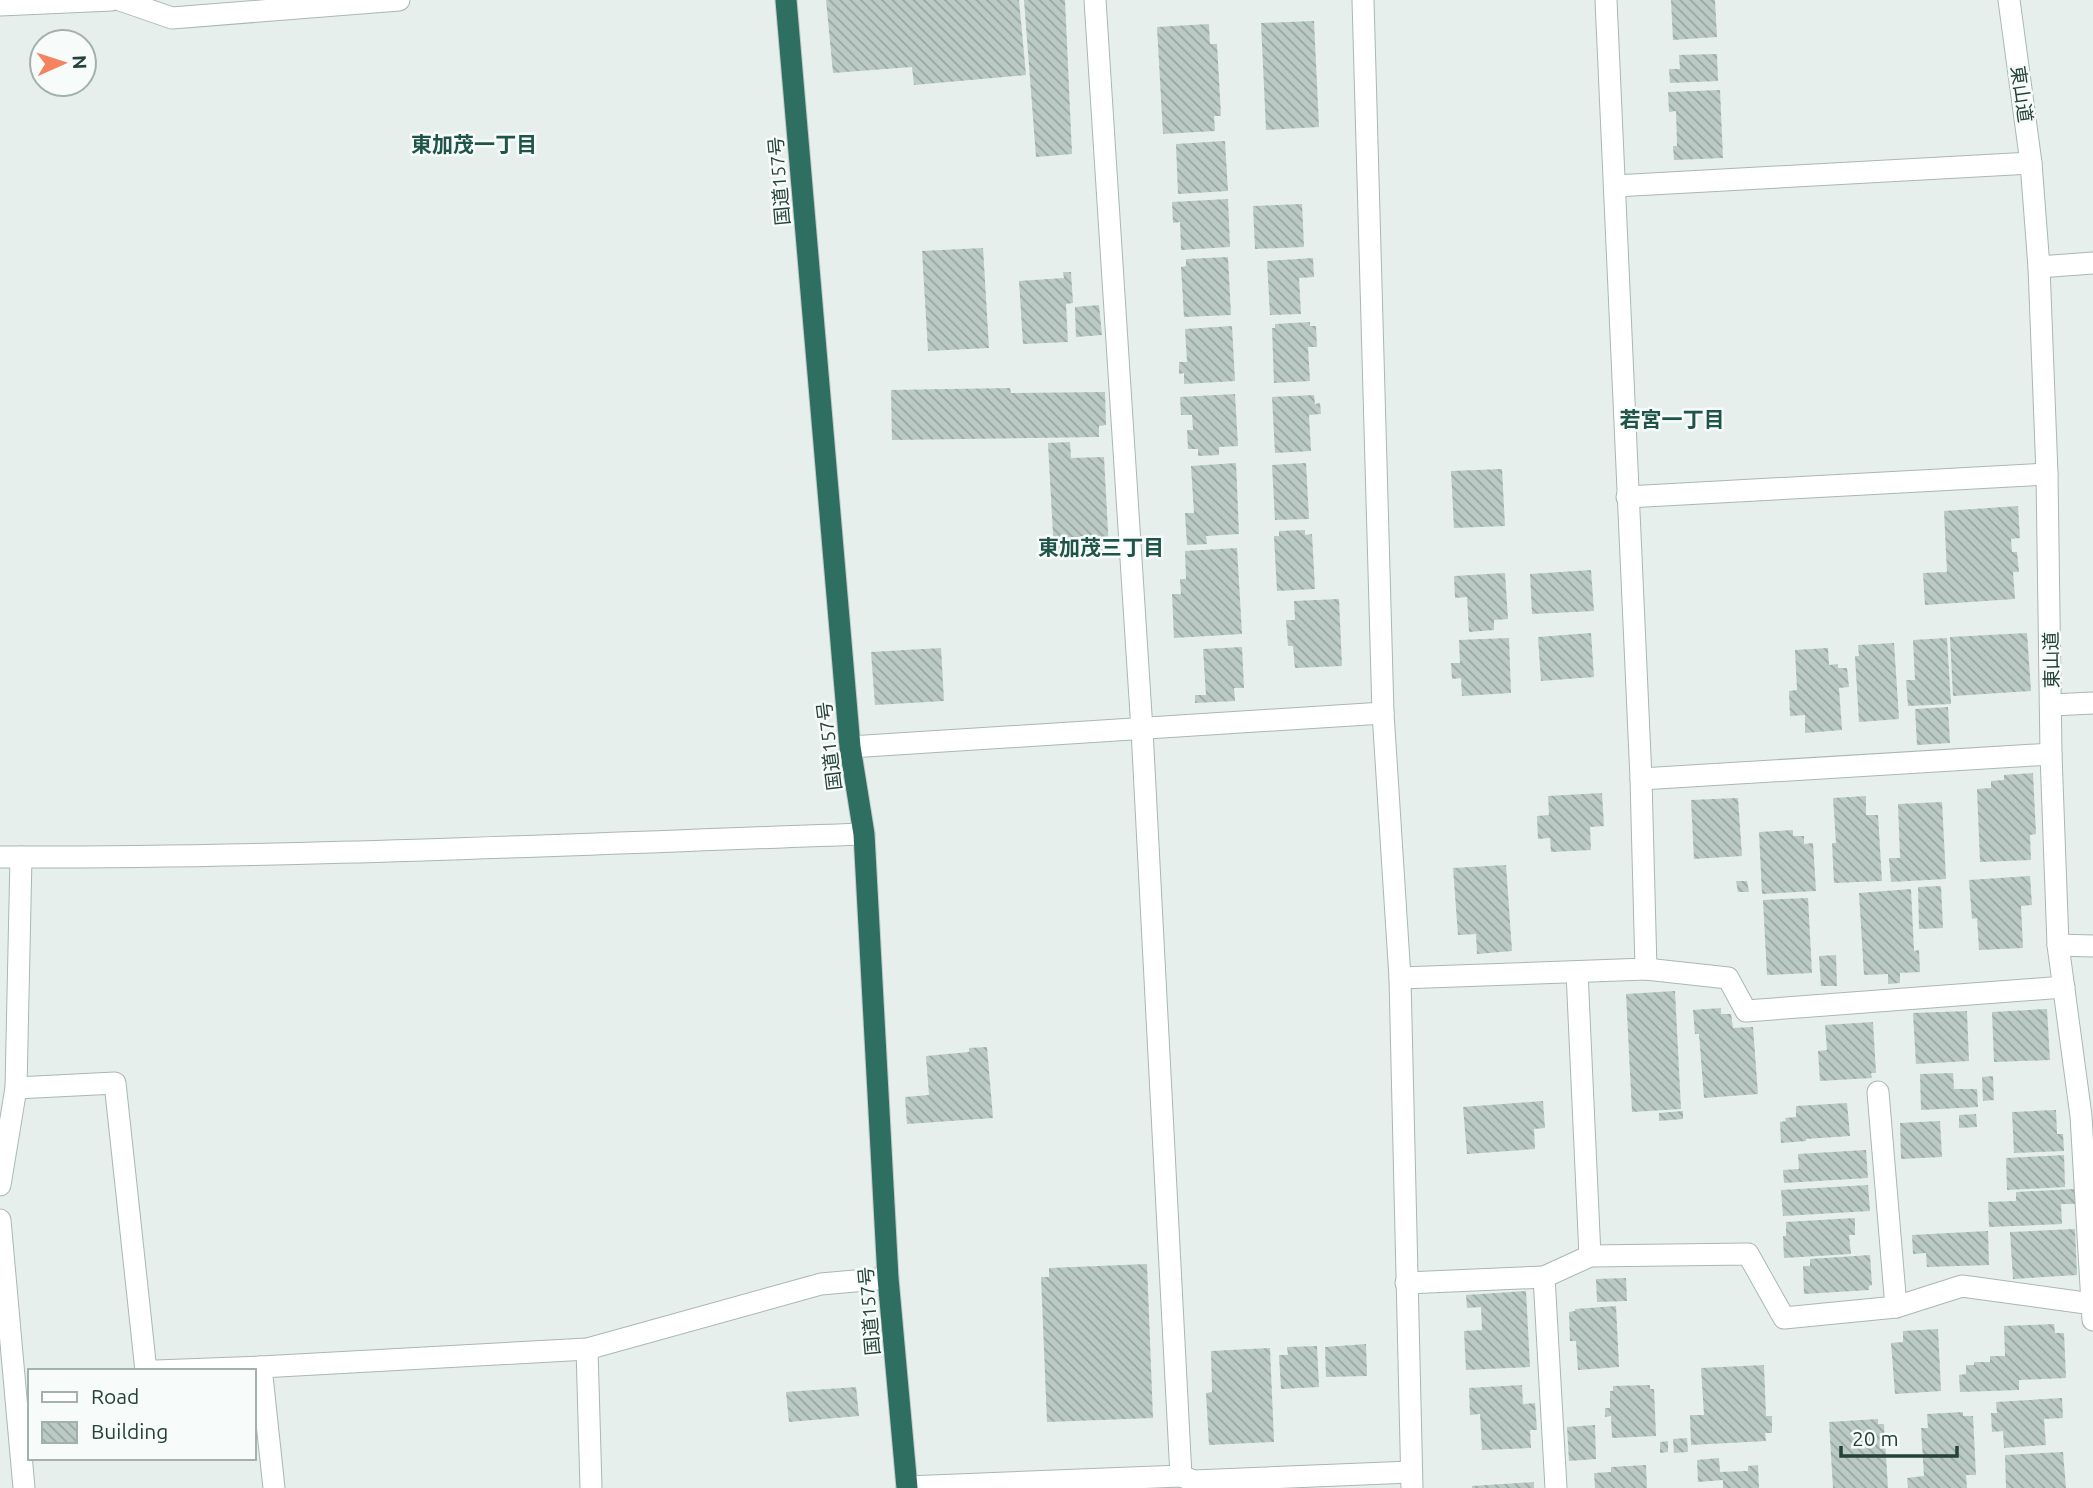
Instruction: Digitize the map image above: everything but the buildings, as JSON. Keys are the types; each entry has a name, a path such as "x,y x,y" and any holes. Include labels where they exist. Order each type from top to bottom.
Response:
{"highway":[{"name":"国道157号","path":"786,0 850,747 864,834 888,1278 907,1488"}],"street":[{"path":"0,5 112,0"},
{"path":"120,0 172,18 399,0"},
{"path":"1095,0 1142,730 1181,1476"},
{"path":"907,1488 1181,1476 1194,1481 1411,1480 1400,978 1383,713 1363,0"},
{"path":"1606,0 1641,779 1646,969"},
{"name":"東山道","path":"2009,0 2031,163 2039,267 2047,474 2051,754 2058,945 2087,1116 2093,1320"},
{"path":"1615,186 2031,163"},
{"path":"2039,267 2093,263"},
{"path":"1627,497 2047,474"},
{"path":"2052,705 2093,703"},
{"path":"850,747 1383,713"},
{"path":"1641,779 2051,754"},
{"path":"0,1185 16,1088 11,857 123,858 365,852 864,834"},
{"path":"2058,945 2093,946"},
{"path":"1400,978 1646,969 1728,978 1746,1011 2064,987"},
{"path":"1577,972 1590,1256"},
{"path":"16,1088 115,1083 146,1369"},
{"path":"1878,1092 1896,1307"},
{"path":"0,1220 24,1488"},
{"path":"1406,1283 1544,1278 1590,1256 1748,1254 1784,1318 1896,1307 1962,1286 2093,1304"},
{"path":"208,1369 587,1349 821,1284 888,1278"},
{"path":"1544,1278 1556,1488"},
{"path":"587,1349 591,1488"},
{"path":"261,1367 274,1488"}],"district":[{"name":"東加茂一丁目","path":"474,144"},
{"name":"若宮一丁目","path":"1672,419"},
{"name":"東加茂三丁目","path":"1101,547"}]}
